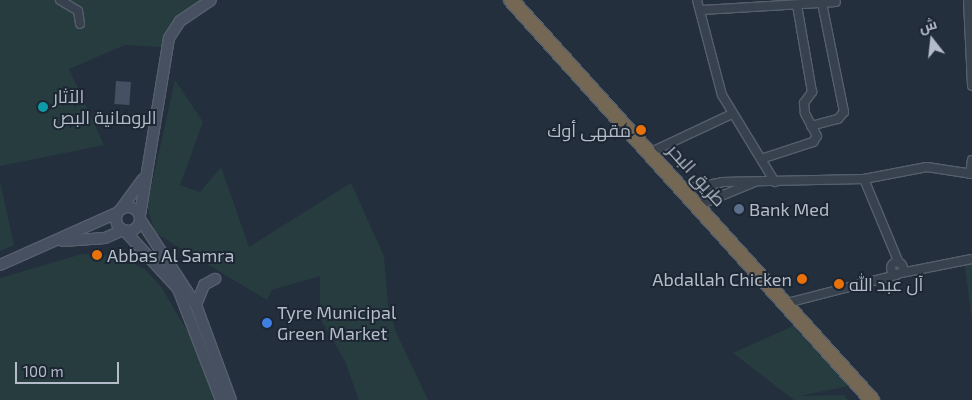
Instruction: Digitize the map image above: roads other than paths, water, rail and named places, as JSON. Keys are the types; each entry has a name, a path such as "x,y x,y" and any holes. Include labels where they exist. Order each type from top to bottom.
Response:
{"highway":[{"name":"طريق البحر","path":"510,0 699,205 872,400"}],"main road":[{"path":"52,243 106,238 124,230 137,227 140,217 143,178 169,38 180,21 211,0"},
{"path":"143,178 119,211 116,221 170,276 201,331 231,400"},
{"path":"0,265 119,211 132,207 196,305 201,331 221,400"},
{"path":"196,305 204,285 215,279"}],"street":[{"path":"60,0 78,11 80,24"},
{"path":"697,0 702,10 716,82 732,114 776,182"},
{"path":"968,0 972,86"},
{"path":"702,10 836,2"},
{"path":"812,126 838,119 844,112 822,3"},
{"path":"761,159 816,140 804,103 812,92 797,5"},
{"path":"651,152 732,114"},
{"path":"684,189 757,181 864,179 927,167 971,174 972,160"},
{"path":"864,179 891,245 898,274"},
{"path":"699,205 757,181"},
{"path":"787,303 873,279 972,259"},
{"path":"896,264 898,274"},
{"path":"873,279 896,264 922,269"}],"place":[{"name":"الآثار الرومانية البص","path":"43,107"},
{"name":"مقهى أوك","path":"641,130"},
{"name":"Bank Med","path":"739,209"},
{"name":"Abbas Al Samra","path":"97,255"},
{"name":"Abdallah Chicken","path":"802,279"},
{"name":"آل عبد الله","path":"839,284"},
{"name":"Tyre Municipal Green Market","path":"267,323"}]}
